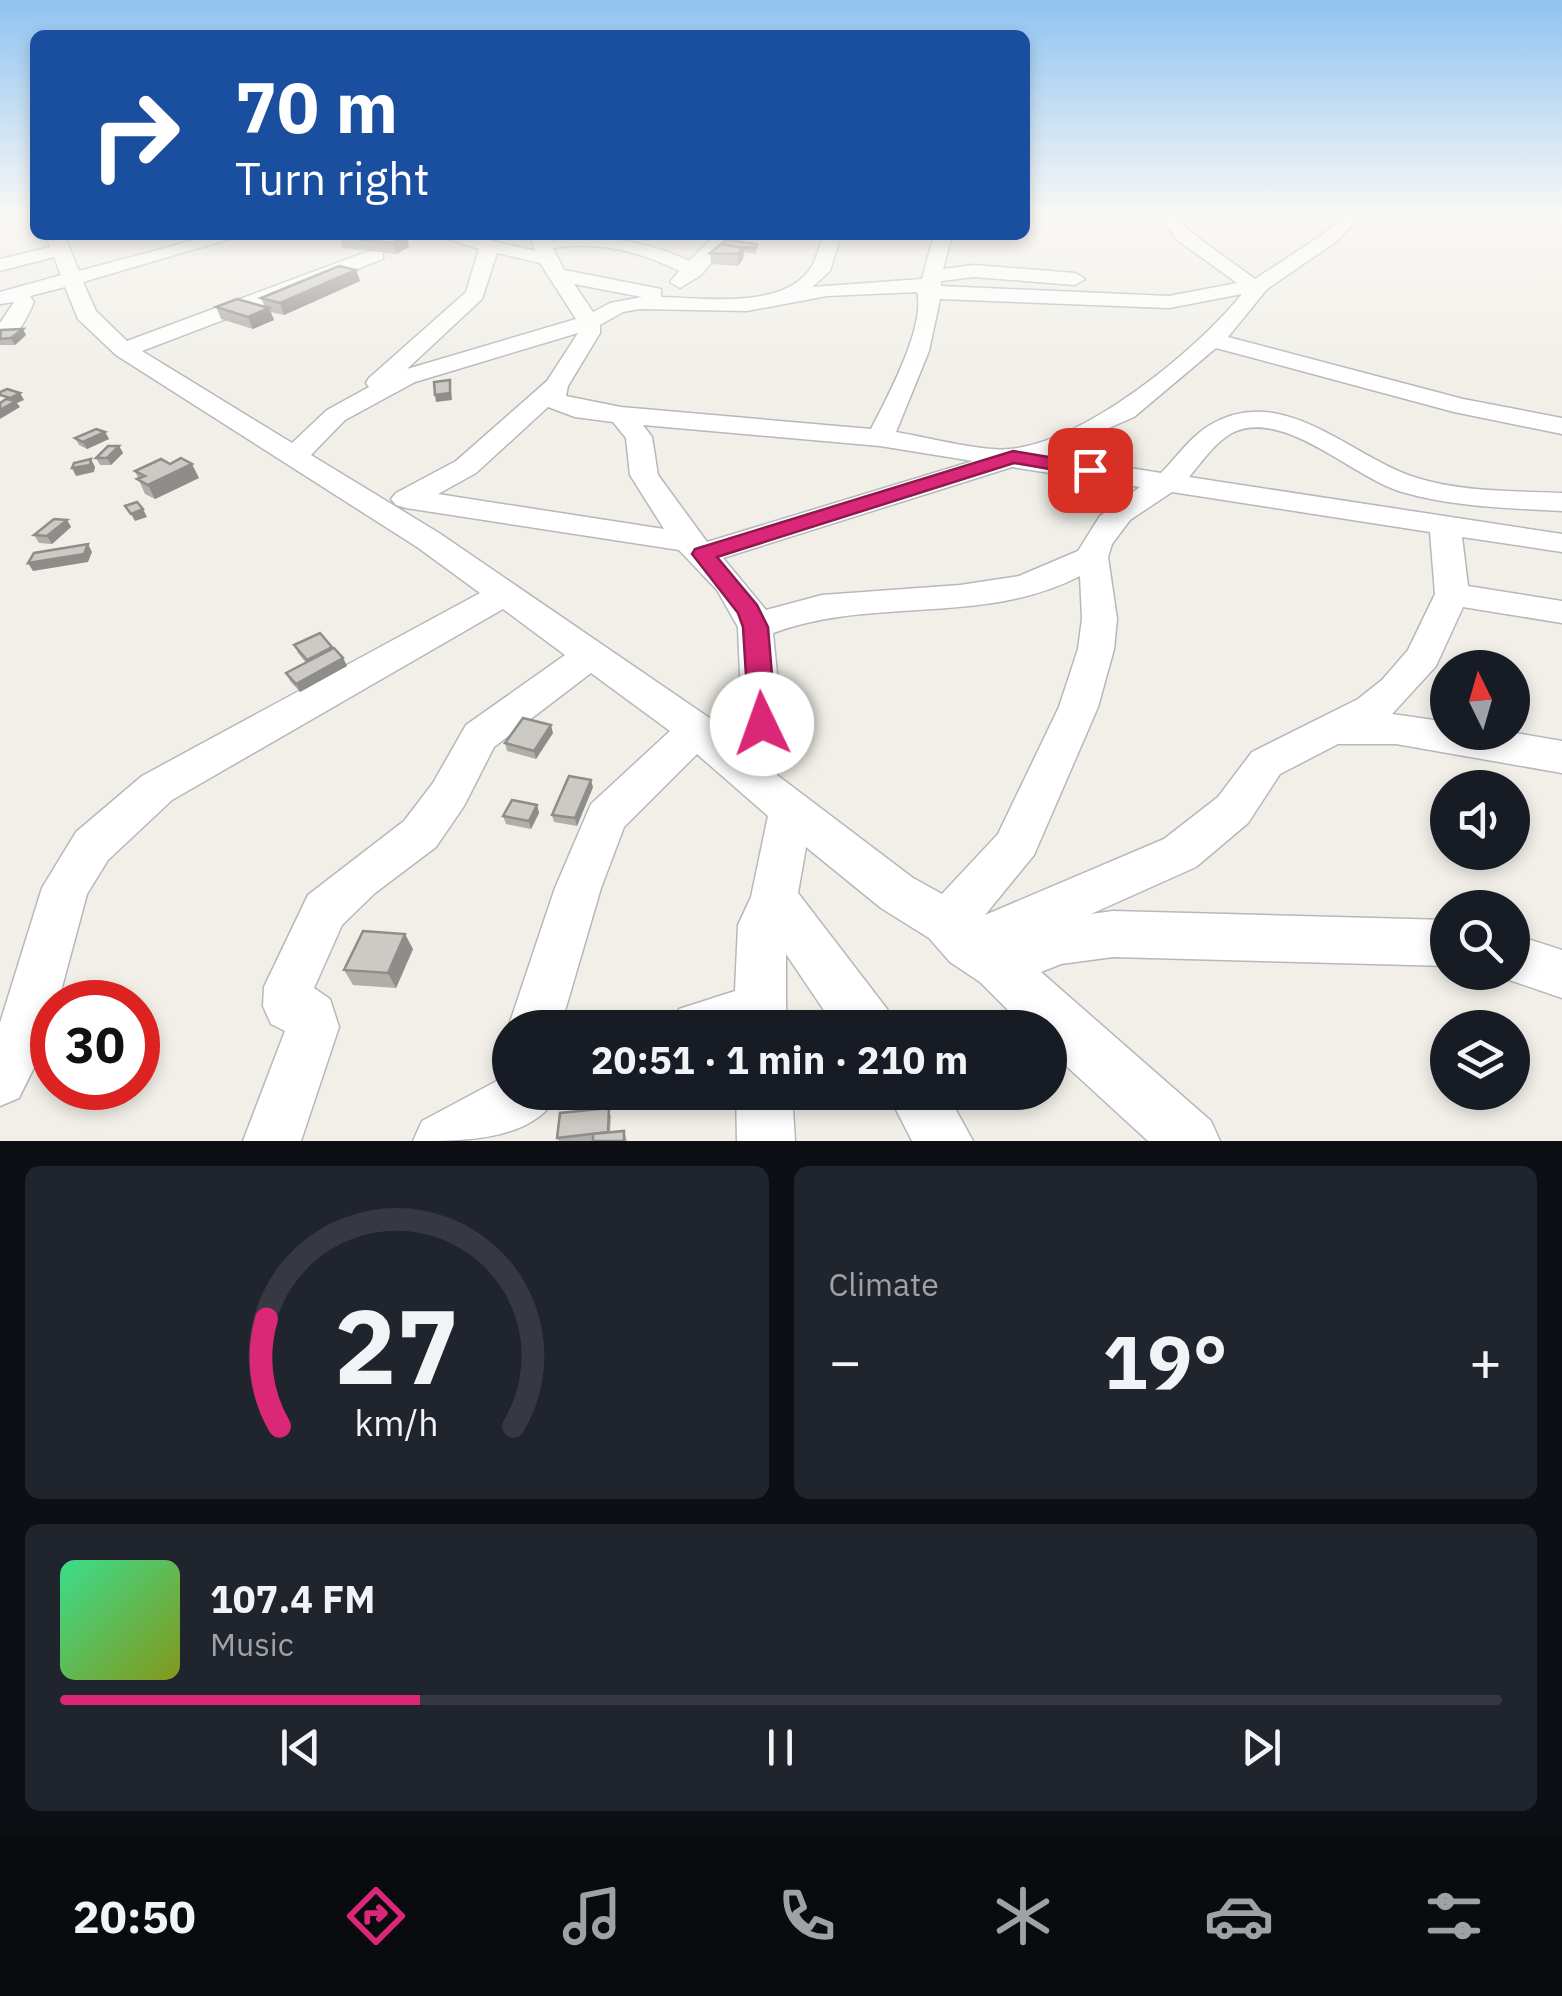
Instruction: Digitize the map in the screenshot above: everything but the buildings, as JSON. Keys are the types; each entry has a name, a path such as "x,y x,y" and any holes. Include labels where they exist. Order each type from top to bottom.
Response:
{"street":[{"path":"8,296 45,268"},
{"path":"68,268 86,314 124,350 294,456 393,502 504,594 697,730 898,893 970,944 1190,1141"},
{"path":"124,350 341,268"},
{"path":"377,393 381,378 475,295 485,268"},
{"path":"556,268 588,322 588,333 552,396 560,404 622,416 880,438 1562,543"},
{"path":"589,268 657,293 747,306"},
{"path":"689,268 694,271"},
{"path":"657,293 696,268"},
{"path":"790,295 821,268"},
{"path":"880,438 917,350 934,268"},
{"path":"1234,268 1253,286"},
{"path":"294,456 330,419 407,377 588,322 617,307 640,303 747,306 790,295 848,288 929,285 1071,301 1253,286 1281,268"},
{"path":"393,502 696,548 1065,441 1125,412 1244,310 1253,286"},
{"path":"0,336 24,302 8,296"},
{"path":"1211,340 1267,351 1336,374 1452,404 1562,426"},
{"path":"393,502 466,466 556,386"},
{"path":"622,416 639,437 644,476 696,548 749,610 756,627 762,724 773,795 774,898 762,925 760,1010"},
{"path":"970,944 994,874 1016,845 1090,680 1102,622 1092,558 1096,538 1138,497 1166,482 1224,427 1260,420 1280,422 1315,434 1372,469 1408,484 1438,491 1562,502"},
{"path":"970,944 1180,853 1234,810 1266,764 1372,710 1412,672 1433,639 1452,594 1446,526"},
{"path":"756,627 821,606 1006,592 1044,582 1092,558"},
{"path":"0,1079 25,1029 65,888 92,846 123,815 172,780 504,594"},
{"path":"1452,594 1562,612"},
{"path":"272,1141 313,1027 312,1017 290,1006 289,986 325,910 420,834 449,794 480,736 589,656"},
{"path":"1333,730 1396,729 1562,757"},
{"path":"540,1010 578,888 606,818 697,730"},
{"path":"774,898 855,1010"},
{"path":"970,944 1060,941 1113,934 1430,943"},
{"path":"1530,964 1562,974"},
{"path":"442,1141 496,1110"},
{"path":"765,1110 766,1141"},
{"path":"925,1110 944,1141"}],"route":[{"path":"762,724 756,627 749,610 703,554 1013,457 1090,470"}]}
